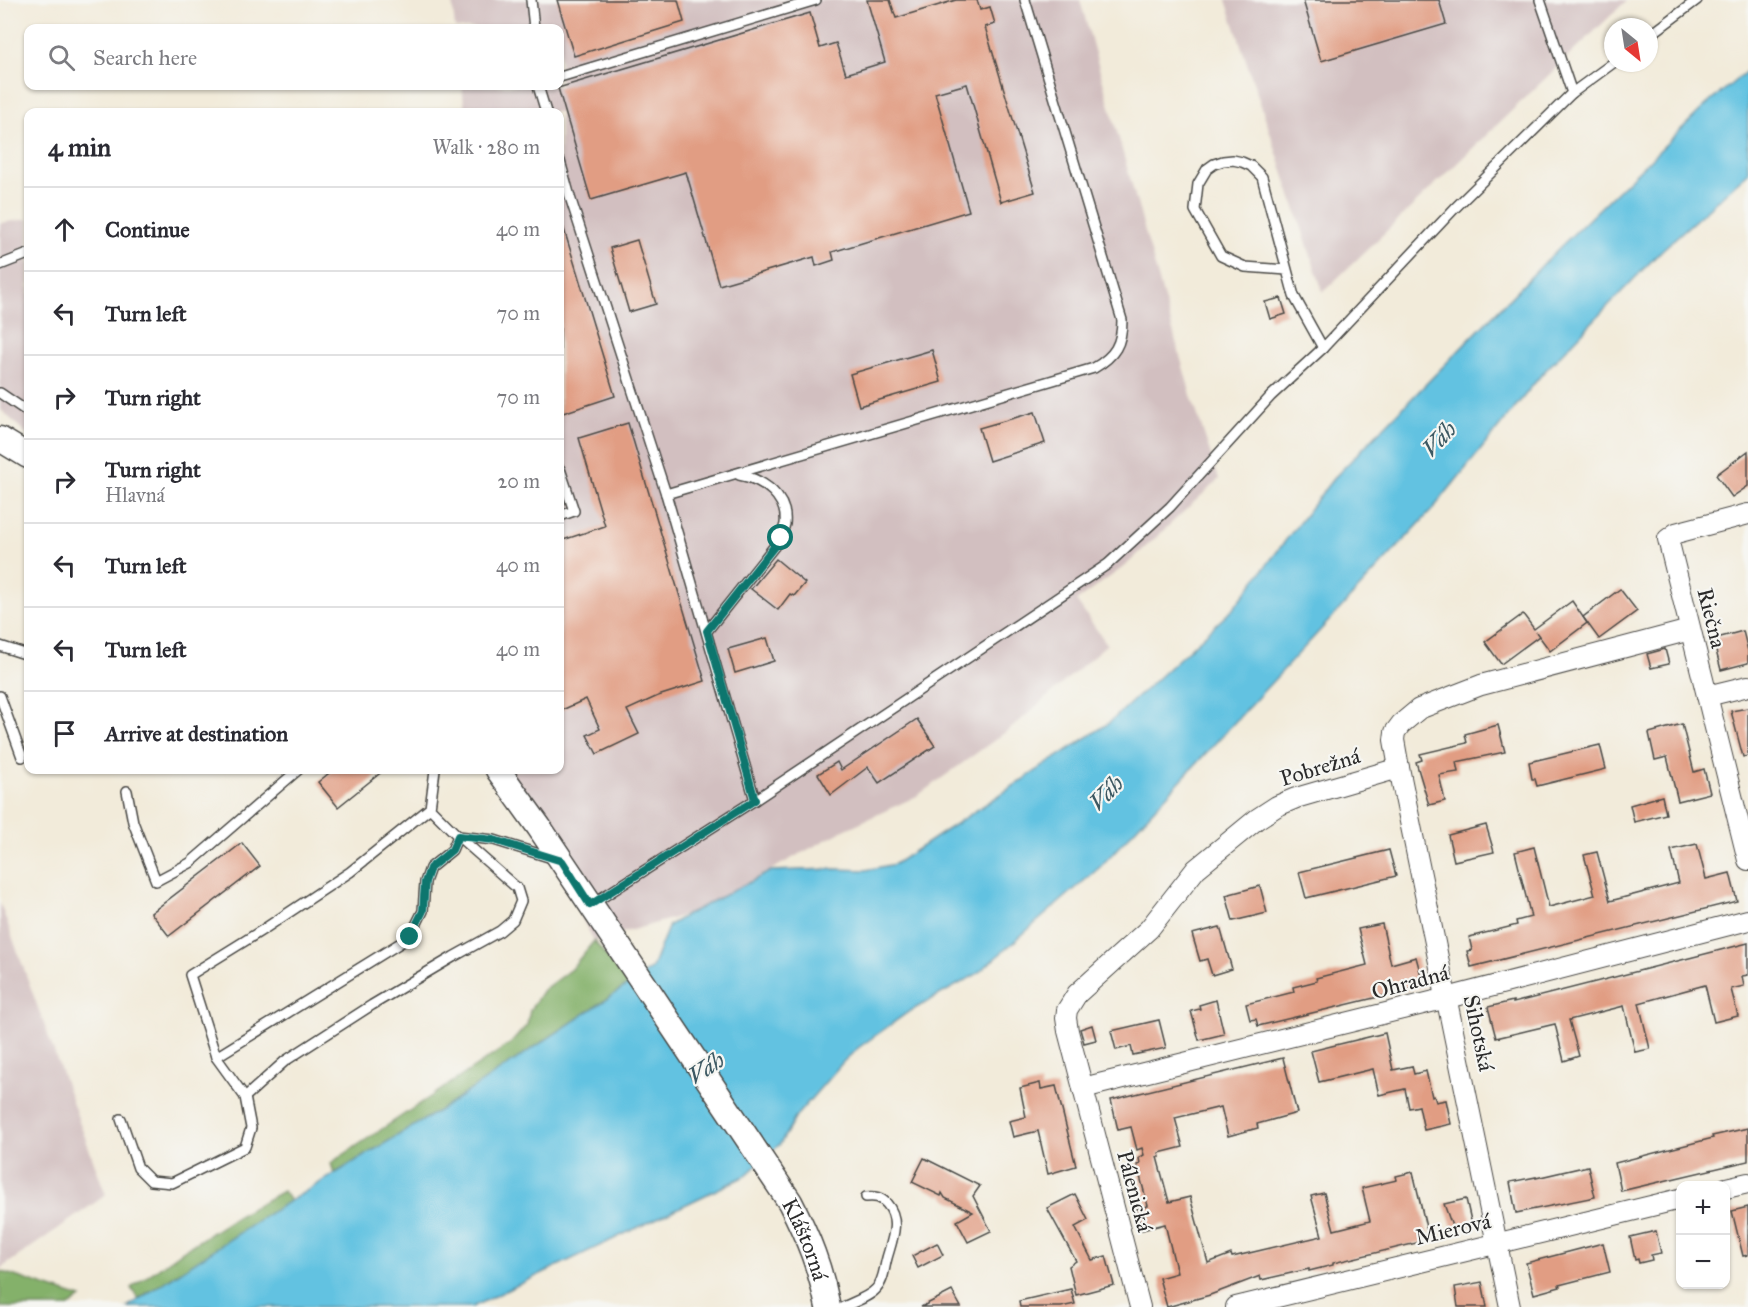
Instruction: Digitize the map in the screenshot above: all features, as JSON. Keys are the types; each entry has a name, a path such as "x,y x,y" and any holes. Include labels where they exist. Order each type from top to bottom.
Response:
{"street":[{"path":"0,439 24,454"},
{"name":"Riečna","path":"1748,514 1676,533 1668,539 1748,860"},
{"path":"1399,768 1394,740 1395,732 1419,709 1481,685 1690,630"},
{"path":"1707,696 1748,686"},
{"name":"Sihotská","path":"1399,768 1510,1307"},
{"name":"Pobrežná","path":"1083,1088 1066,1024 1067,1010 1077,994 1149,929 1196,869 1257,819 1285,802 1399,768"},
{"name":"Kláštorná","path":"501,774 562,861 790,1202 819,1268 828,1307"},
{"name":"Ohradná","path":"1083,1088 1447,998 1748,920"},
{"name":"Pálenická","path":"1083,1088 1140,1307"},
{"path":"1730,1187 1748,1183"},
{"name":"Mierová","path":"1236,1307 1676,1200"}],"lane":[{"path":"531,0 534,24"},
{"path":"564,76 793,3 816,0"},
{"path":"666,495 1094,368 1105,362 1113,353 1119,343 1122,320 1025,0"},
{"path":"1540,0 1572,93"},
{"path":"1658,29 1697,0"},
{"path":"590,905 755,800 1108,564 1170,507 1271,396 1323,348 1455,208 1572,93 1604,70"},
{"path":"539,90 545,108"},
{"path":"1287,270 1245,267 1221,256 1195,210 1197,184 1207,169 1223,161 1233,160 1251,166 1262,177 1294,296 1323,348"},
{"path":"564,175 666,495 755,800"},
{"path":"564,199 570,197"},
{"path":"0,265 24,256"},
{"path":"0,393 24,409"},
{"path":"707,631 781,538 785,522 778,497 768,487 751,477 737,475"},
{"path":"564,481 574,511 564,515"},
{"path":"0,646 24,654"},
{"path":"0,696 22,757"},
{"path":"127,791 133,822 156,881 190,863 293,774"},
{"path":"121,1119 138,1168 152,1181 172,1183 245,1147 251,1128 245,1097 216,1057 190,975 350,872 429,808 434,774"},
{"path":"245,1097 285,1061 382,999 500,931 513,920 521,901 517,888 429,808"},
{"path":"458,836 494,840 562,861"},
{"path":"216,1057 410,937 423,911 425,882 430,868 452,850 458,836"},
{"path":"843,1307 878,1288 893,1239 895,1222 891,1209 879,1197 866,1197"}],"shaded area":[{"path":"452,0 1080,0 1191,395 1219,479 1125,566 1076,601 1107,644 1014,726 917,796 844,830 743,885 700,936 688,914 594,941 504,774 564,774 564,108 465,108 462,90 564,90 564,24 455,24"},
{"path":"1226,0 1627,0 1608,18 1604,18 1604,22 1323,292"},
{"path":"24,220 24,431 0,409 0,223"},
{"path":"0,903 106,1195 0,1269"}],"green space":[{"path":"594,941 629,984 445,1107 334,1174 331,1163 511,1043 527,1025 530,1010 543,990 571,969"},
{"path":"283,1191 290,1201 138,1299 131,1288 184,1250"},
{"path":"0,1271 81,1298 69,1307 0,1307"}],"water":[{"name":"Váh","path":"1748,70 1748,173 1662,250 1542,374 1432,510 1100,867 977,974 907,1013 858,1048 797,1115 780,1144 745,1176 472,1307 127,1307 265,1216 445,1107 652,968 669,925 771,871 866,870 895,864 1109,723 1233,609 1332,480 1559,248 1705,106"}],"building":[{"path":"557,0 678,0 684,22 574,56"},
{"path":"867,0 890,0 896,18 956,0 977,0 980,10 990,7 995,24 985,27 1035,192 1001,202 967,84 935,93 969,211 832,252 834,260 816,266 814,257 719,285 686,172 591,200 559,90 564,90 564,86 810,13 820,48 836,43 846,74 885,62"},
{"path":"1303,0 1439,0 1446,24 1321,61"},
{"path":"564,229 615,396 564,413"},
{"path":"637,240 656,304 629,312 610,248"},
{"path":"1281,298 1286,314 1270,319 1265,302"},
{"path":"932,350 941,382 859,406 850,374"},
{"path":"1035,412 1045,443 989,461 979,428"},
{"path":"628,423 705,681 658,696 627,710 639,734 597,754 587,735 600,729 586,699 564,709 564,540 605,526 579,438"},
{"path":"1748,451 1748,486 1732,497 1716,475"},
{"path":"776,559 805,583 794,596 790,594 778,610 751,589"},
{"path":"1620,589 1637,611 1599,639 1583,617"},
{"path":"1572,601 1587,623 1550,651 1539,636 1501,664 1485,642 1523,614 1534,629"},
{"path":"1743,631 1748,651 1748,663 1721,670 1713,639"},
{"path":"767,638 774,661 735,673 728,649"},
{"path":"1665,649 1669,664 1651,668 1647,654"},
{"path":"1748,708 1748,756 1743,757 1731,711"},
{"path":"917,719 935,746 879,783 868,767 831,795 818,774 837,762 841,770"},
{"path":"1682,724 1694,772 1704,769 1710,793 1678,801 1667,757 1655,760 1649,733"},
{"path":"1498,725 1505,752 1456,762 1458,772 1439,775 1445,801 1429,805 1416,762 1422,760 1420,754 1467,743 1465,734"},
{"path":"1600,745 1606,769 1537,786 1535,779 1532,779 1529,762"},
{"path":"328,774 379,774 338,807 318,782"},
{"path":"1662,796 1666,814 1634,822 1630,805"},
{"path":"1486,825 1494,852 1454,861 1448,835"},
{"path":"242,843 260,866 169,936 151,913"},
{"path":"1697,844 1706,879 1730,873 1737,901 1471,967 1467,951 1472,950 1469,937 1517,925 1516,921 1531,917 1515,852 1534,847 1549,907 1595,895 1584,855 1597,852 1610,901 1679,883 1671,850"},
{"path":"1389,850 1396,876 1306,898 1299,872"},
{"path":"1260,886 1267,913 1233,921 1226,895"},
{"path":"1382,924 1391,964 1416,957 1424,986 1258,1026 1256,1019 1250,1020 1246,1004 1294,992 1293,987 1317,981 1316,978 1367,965 1358,929"},
{"path":"1220,927 1232,969 1212,975 1207,959 1200,961 1192,934"},
{"path":"1748,943 1748,975 1742,976 1744,986 1731,989 1738,1016 1714,1022 1705,985 1639,1003 1650,1049 1635,1052 1624,1006 1569,1020 1579,1056 1564,1061 1555,1024 1496,1038 1488,1007 1513,1001 1513,1003"},
{"path":"1216,1000 1224,1034 1199,1040 1191,1011 1200,1009 1199,1005"},
{"path":"1159,1020 1166,1048 1133,1055 1131,1046 1116,1050 1111,1031"},
{"path":"1092,1025 1096,1040 1084,1043 1080,1029"},
{"path":"1385,1033 1393,1070 1412,1066 1414,1074 1426,1071 1432,1097 1434,1096 1436,1102 1446,1100 1451,1124 1424,1130 1419,1106 1409,1108 1405,1089 1379,1095 1373,1069 1319,1082 1311,1051"},
{"path":"1283,1058 1297,1113 1257,1124 1258,1128 1228,1136 1221,1107 1175,1118 1183,1147 1159,1153 1160,1157 1157,1157 1169,1202 1190,1197 1208,1263 1231,1254 1232,1257 1322,1236 1311,1196 1324,1193 1334,1230 1370,1221 1362,1188 1397,1180 1396,1176 1413,1172 1429,1240 1309,1271 1309,1269 1261,1280 1260,1276 1210,1295 1167,1307 1159,1278 1177,1273 1165,1224 1142,1230 1136,1209 1148,1206 1137,1165 1140,1164 1139,1158 1144,1155 1142,1148 1137,1150 1131,1127 1118,1130 1111,1100"},
{"path":"1040,1083 1041,1089 1056,1086 1076,1166 1048,1174 1038,1131 1013,1137 1009,1121 1026,1117 1020,1088"},
{"path":"1748,1128 1748,1161 1621,1191 1615,1163"},
{"path":"924,1158 980,1186 973,1196 991,1231 968,1242 957,1221 973,1212 945,1198 942,1193 941,1196 912,1182"},
{"path":"1588,1166 1595,1197 1516,1213 1510,1182"},
{"path":"1075,1194 1088,1220 1075,1227 1092,1260 1106,1256 1114,1285 1076,1295 1069,1266 1076,1261 1047,1208"},
{"path":"1466,1199 1472,1225 1453,1229 1444,1204"},
{"path":"1748,1207 1748,1255 1743,1256 1732,1211"},
{"path":"1656,1231 1661,1253 1651,1255 1652,1260 1639,1263 1638,1259 1635,1260 1630,1237"},
{"path":"937,1243 943,1255 918,1268 912,1256"},
{"path":"1603,1243 1610,1272 1534,1294 1526,1263"},
{"path":"1482,1282 1487,1307 1458,1307 1455,1287"},
{"path":"1071,1289 1075,1304 1061,1307 1020,1307 1019,1301"},
{"path":"952,1291 961,1307 921,1307"}],"route":[{"path":"410,937 423,911 425,882 430,868 452,850 458,836 494,840 562,861 590,905 755,800 707,631 781,538"}]}
